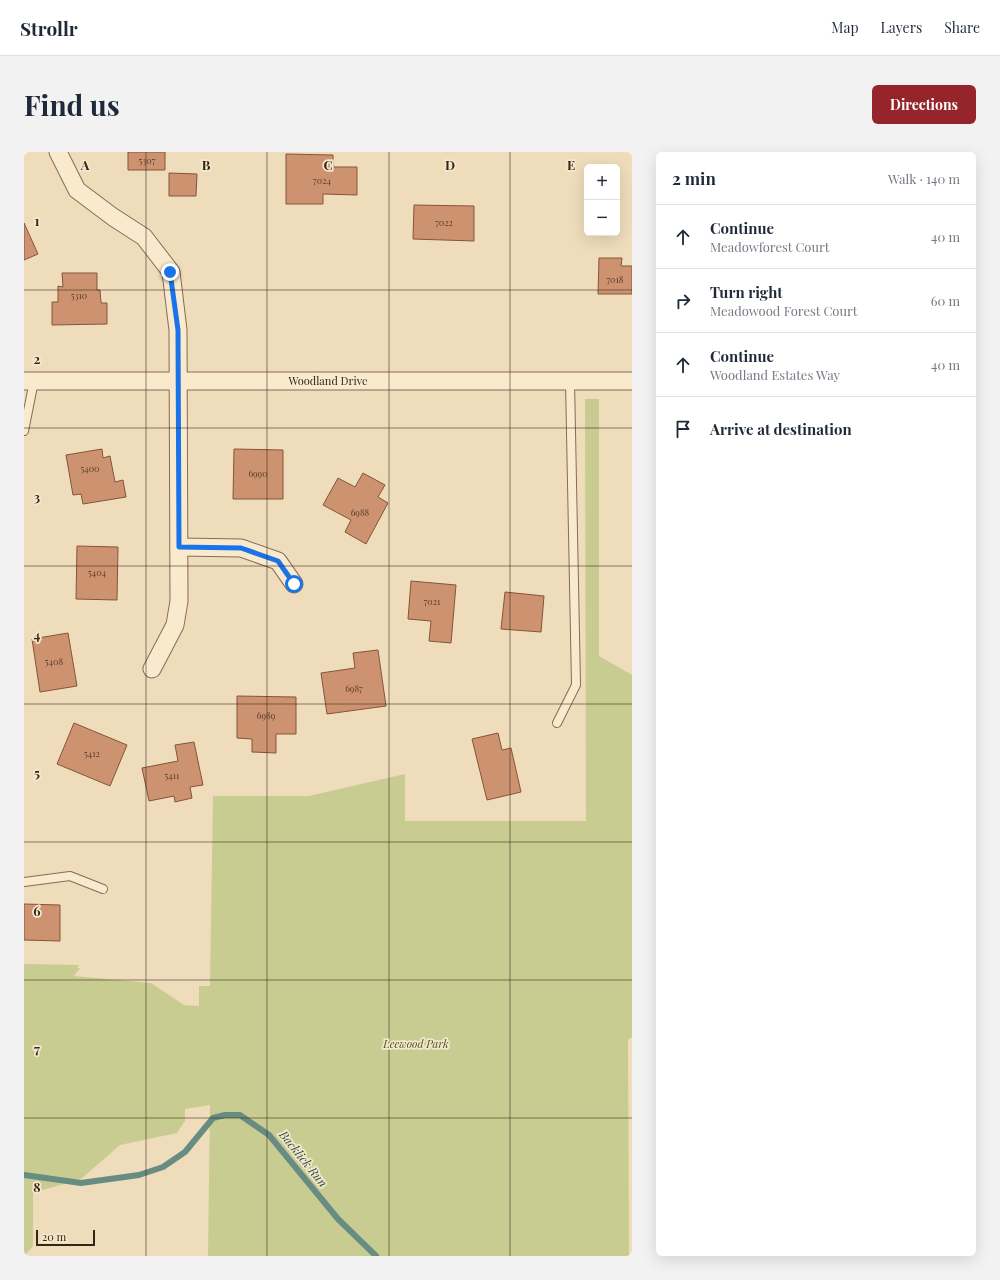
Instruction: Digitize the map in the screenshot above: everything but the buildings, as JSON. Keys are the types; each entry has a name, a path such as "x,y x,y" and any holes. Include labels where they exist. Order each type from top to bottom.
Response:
{"street":[{"path":"58,152 77,190 113,217 144,237 170,272 178,330 179,601 175,625 152,669"},
{"name":"Woodland Drive","path":"29,381 632,381"},
{"path":"179,547 241,548 278,561 294,584"}],"lane":[{"path":"24,431 29,381"},
{"path":"557,723 576,685 570,381"},
{"path":"24,882 70,876 103,890"}],"green space":[{"name":"Leewood Park","path":"585,399 599,399 599,656 632,675 632,1037 628,1040 629,1256 208,1256 210,1105 185,1109 185,1121 177,1133 120,1145 81,1179 33,1193 33,1246 24,1256 24,964 79,965 77,968 80,968 74,976 151,983 184,1005 199,1006 199,986 210,986 213,796 309,796 405,774 405,821 586,821"}],"waterway":[{"name":"Backlick Run","path":"24,1175 81,1183 139,1175 163,1167 185,1152 213,1118 225,1115 240,1115 269,1135 338,1219 376,1256"}],"route":[{"path":"170,272 178,330 177,381 179,547 241,548 278,561 294,584"}]}
